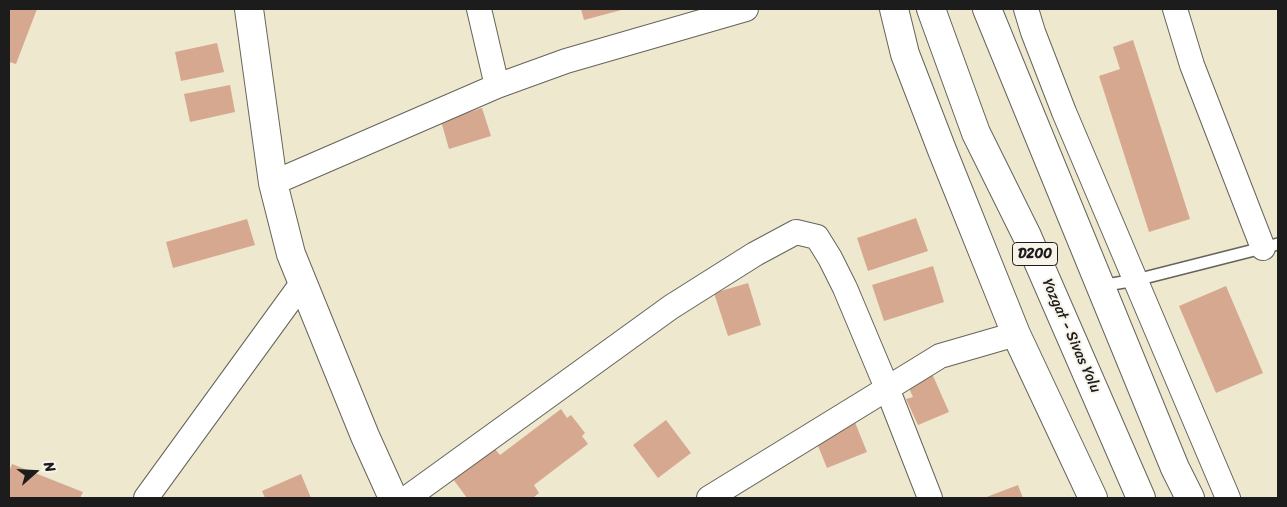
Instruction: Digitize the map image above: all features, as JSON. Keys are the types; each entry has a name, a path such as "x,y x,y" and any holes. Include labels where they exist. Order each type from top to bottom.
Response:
{"main road":[{"path":"249,9 273,183 291,254 364,436 393,498"},
{"path":"894,9 908,62 945,160 1016,334 1093,498"},
{"name":"Yozgat - Sivas Yolu","path":"931,9 976,134 1027,236 1141,498"},
{"path":"987,9 1175,468 1190,498"}],"street":[{"path":"479,9 497,86"},
{"path":"273,183 497,86 566,61 746,9"},
{"path":"1026,9 1051,80 1228,498"},
{"path":"1175,9 1192,65 1270,246"},
{"path":"407,498 671,307 755,254 796,232 817,237 830,258 845,288 930,498"},
{"path":"146,498 303,282"},
{"path":"709,498 940,356 1016,334"}],"lane":[{"path":"1100,286 1136,280 1270,246"}],"building":[{"path":"9,9 37,9 16,64 9,62"},
{"path":"581,9 625,9 584,20"},
{"path":"1133,40 1190,219 1149,232 1099,76 1120,69 1113,47"},
{"path":"217,43 224,72 181,81 175,52"},
{"path":"230,85 235,112 190,122 184,94"},
{"path":"482,108 491,136 449,149 441,121"},
{"path":"916,218 928,251 868,271 857,238"},
{"path":"247,219 255,245 173,268 166,242"},
{"path":"933,266 944,302 884,321 872,285"},
{"path":"748,283 761,325 728,336 714,293"},
{"path":"1226,286 1263,373 1216,393 1179,306"},
{"path":"930,369 949,412 918,425 906,399 913,397 905,380"},
{"path":"561,409 567,418 571,415 585,433 582,436 588,444 534,485 539,493 533,498 467,498 450,475 491,444 500,455"},
{"path":"666,420 691,453 658,478 633,445"},
{"path":"854,420 867,452 827,468 814,436"},
{"path":"12,464 83,492 80,498 9,498 9,472"},
{"path":"301,474 311,498 265,498 262,491"},
{"path":"1018,485 1023,498 984,498"}]}
